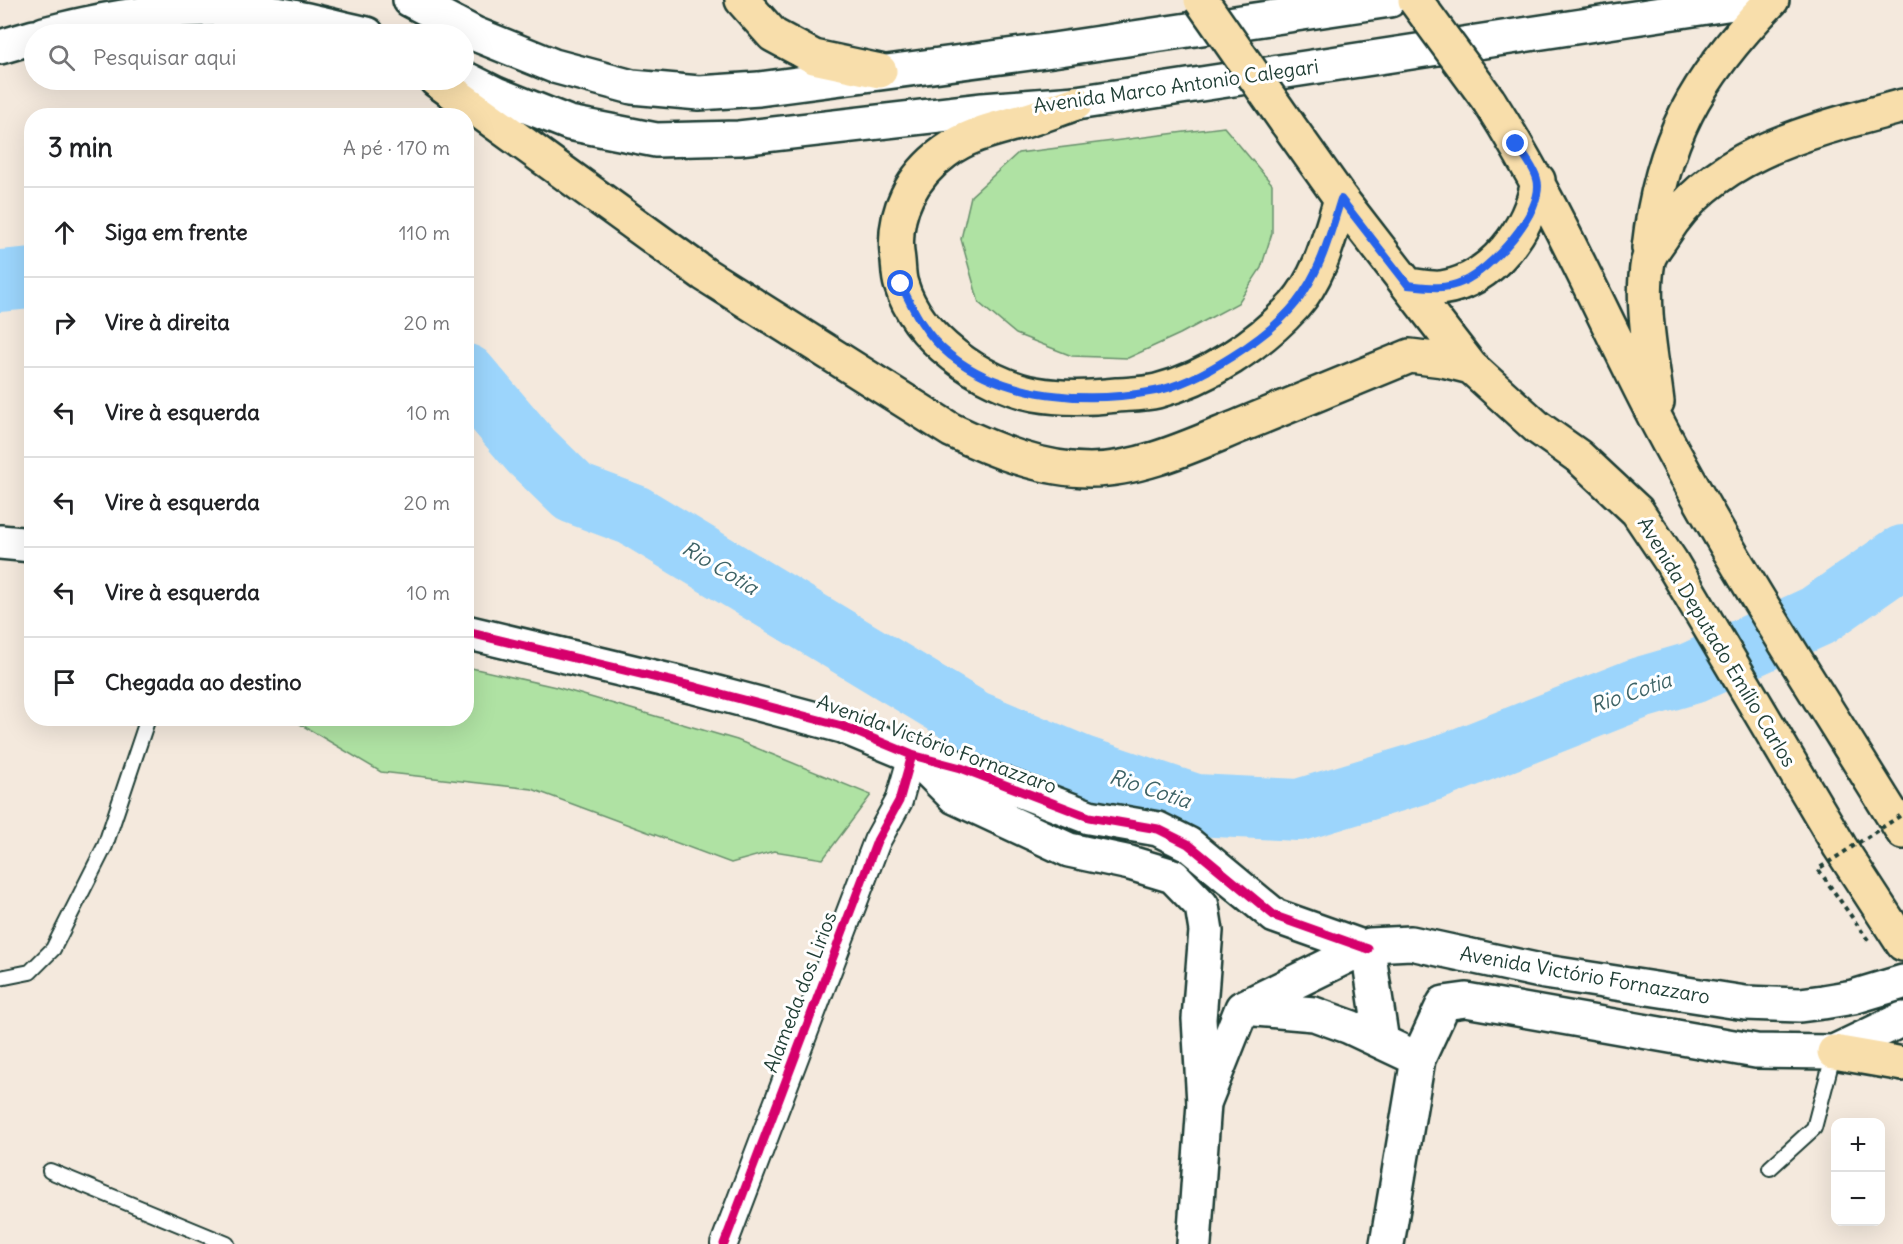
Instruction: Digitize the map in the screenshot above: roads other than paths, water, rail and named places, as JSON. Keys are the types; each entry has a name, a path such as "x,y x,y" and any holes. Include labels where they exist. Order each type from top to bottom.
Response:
{"main road":[{"path":"410,0 457,24"},
{"path":"742,0 773,35 814,57 880,71"},
{"name":"Avenida Deputado Emílio Carlos","path":"1201,0 1341,199 1472,367 1537,427 1578,456 1638,511 1670,560 1840,847 1903,944"},
{"path":"474,33 554,66 632,87 699,93 759,89 880,71 1053,50 1390,0"},
{"path":"1415,0 1489,101 1538,180 1660,428 1724,541 1903,832"},
{"name":"Avenida Marco Antonio Calegari","path":"474,83 569,123 656,140 739,138 983,110 1076,103 1753,0"},
{"path":"1660,428 1647,315 1648,259 1654,210 1664,164 1682,118 1734,39 1772,0"},
{"path":"81,24 161,11 228,9 297,18 323,24"},
{"path":"0,47 24,40"},
{"path":"450,90 704,274 951,430 994,451 1051,465 1090,470 1145,461 1201,442 1410,356 1443,360 1472,367"},
{"path":"1076,103 982,132 946,151 916,177 903,202 896,242 901,284 918,320 950,355 992,378 1034,394 1089,398 1157,391 1216,367 1266,333 1295,304 1317,273 1330,241 1341,199"},
{"path":"1648,259 1679,210 1716,177 1761,151 1840,123 1903,106"},
{"path":"1408,285 1439,288 1461,283 1479,274 1498,259 1529,213 1538,180"},
{"path":"0,542 24,544"},
{"name":"Avenida Victório Fornazzaro","path":"474,634 695,687 842,726 912,755 961,768 1089,817 1158,829 1188,844 1275,916 1369,947 1411,943 1527,968 1670,993 1745,1003 1800,1005 1853,997 1903,982"},
{"path":"912,755 956,797 1069,850 1130,863 1173,876 1202,906 1206,931 1199,1019 1204,1102 1197,1239"},
{"path":"1204,1102 1242,1008 1369,947 1382,1042"},
{"path":"1387,1244 1418,1059 1444,1004 1466,1000 1546,1012 1756,1051 1834,1052 1903,1064"},
{"path":"1242,1008 1314,1014 1418,1059"},
{"path":"1834,1052 1903,1019"}],"street":[{"name":"Alameda dos Lirios","path":"724,1244 877,842 899,801 912,755"}],"lane":[{"path":"0,978 30,972 53,949 105,846 145,726"},
{"path":"1770,1168 1814,1128 1834,1052"},
{"path":"50,1171 227,1244"}],"waterway":[{"name":"Rio Cotia","path":"0,281 24,279"},
{"name":"Rio Cotia","path":"474,384 531,451 574,493 633,515 974,721 1082,767 1195,805 1299,810 1438,768 1640,688 1692,673 1817,616 1903,556"}]}
